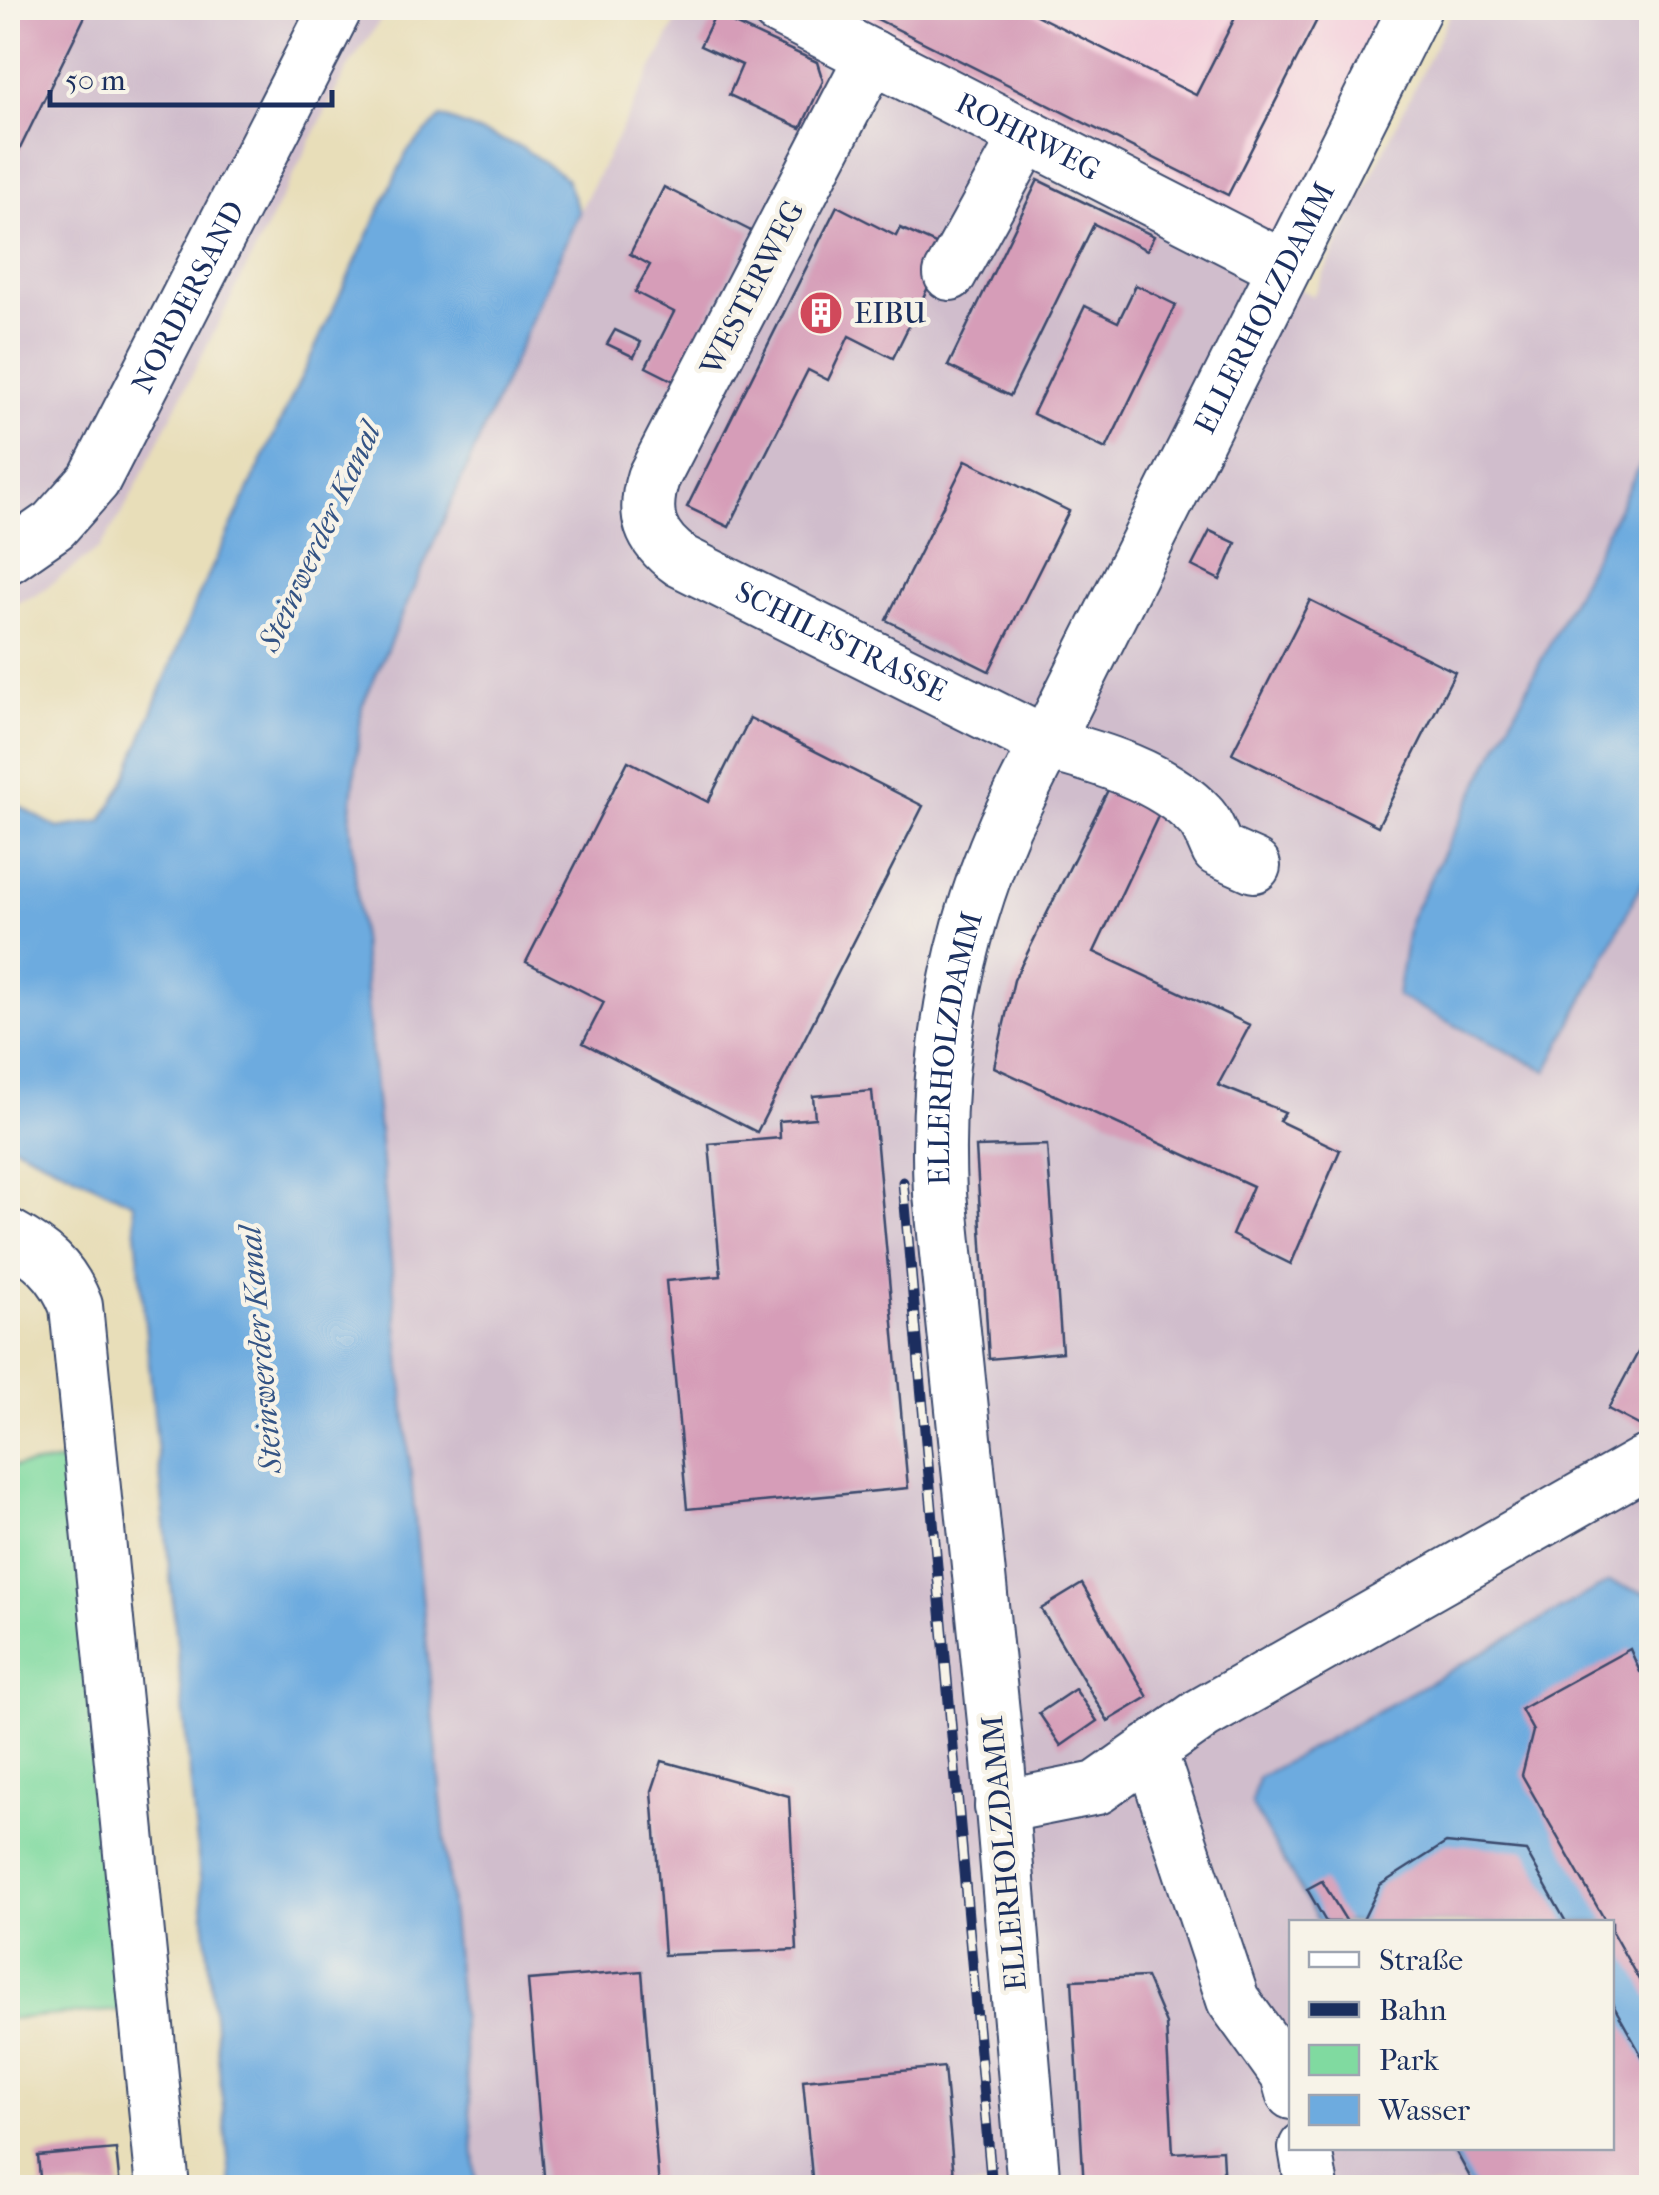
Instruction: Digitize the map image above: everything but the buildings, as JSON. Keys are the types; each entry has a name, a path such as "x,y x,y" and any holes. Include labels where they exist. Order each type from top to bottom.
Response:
{"street":[{"name":"NORDERSAND","path":"8,558 54,525 94,480 336,8"},
{"name":"ELLERHOLZDAMM","path":"1034,2188 1001,1806 947,1287 938,1108 953,981 974,902 1046,744 1282,266 1415,8"},
{"name":"ROHRWEG","path":"794,11 872,56 1282,266"},
{"name":"WESTERWEG","path":"648,526 654,478 872,56"},
{"path":"950,274 1027,135"},
{"name":"SCHILFSTRASSE","path":"648,526 656,541 681,561 1046,744 1098,757 1172,795 1202,817 1218,850 1254,866"},
{"path":"8,1235 41,1253 56,1268 76,1306 163,2188"},
{"path":"1001,1806 1097,1788 1202,1714 1644,1463 1652,1464"},
{"path":"1150,1750 1233,2000 1289,2082"},
{"path":"1305,2150 1312,2188"}],"shaded area":[{"path":"8,8 389,8 347,69 124,510 100,548 36,595 8,605"},
{"path":"683,8 757,8 1313,296 1453,8 1651,8 1651,1602 1647,1594 1608,1582 1258,1778 1251,1804 1318,1920 1289,1920 1289,2150 1449,2150 1470,2187 477,2187 350,820 362,706 579,212"},
{"path":"822,8 1402,8 1278,242"}],"green space":[{"path":"75,1460 136,2009 8,2019 8,1467"}],"water":[{"name":"Steinwerder Kanal","path":"441,117 523,148 566,178 579,212 362,706 350,820 477,2187 231,2187 133,1203 8,1143 8,800 58,828 102,821 124,783 195,604 407,152"},
{"path":"1651,444 1651,865 1547,1071 1397,996 1410,919"},
{"path":"1609,1582 1647,1594 1652,1602 1651,2187 1470,2187 1449,2150 1614,2150 1614,1920 1318,1920 1251,1804 1258,1778"}],"railway":[{"path":"903,1182 992,2188"}],"place":[{"name":"EIBU","path":"821,313"}]}
